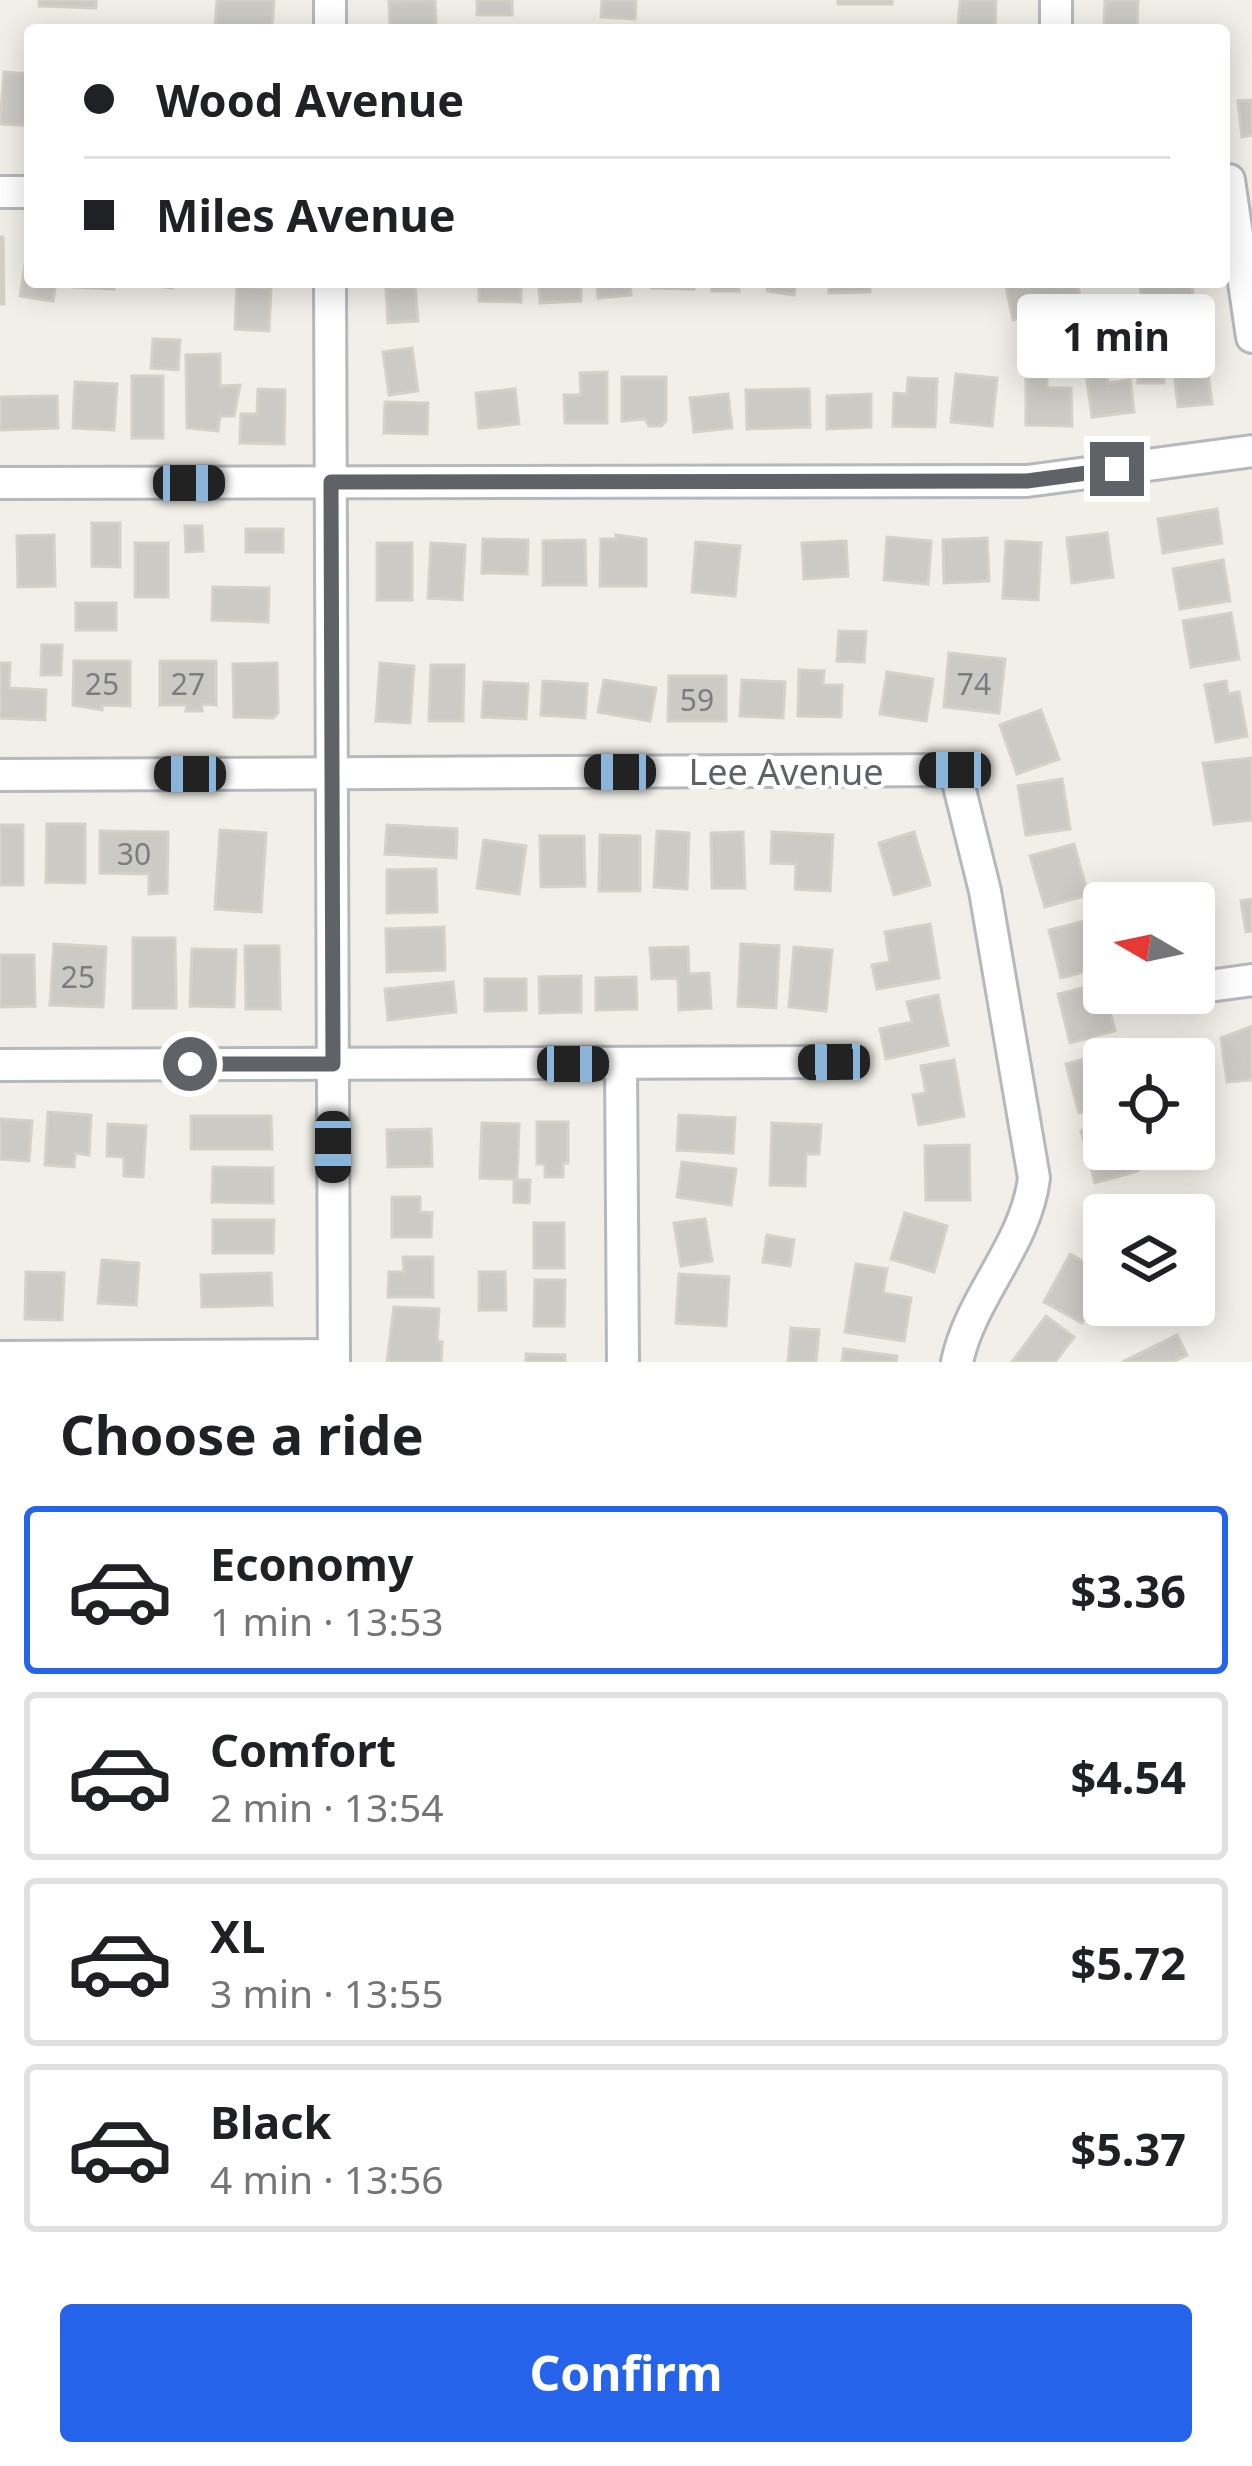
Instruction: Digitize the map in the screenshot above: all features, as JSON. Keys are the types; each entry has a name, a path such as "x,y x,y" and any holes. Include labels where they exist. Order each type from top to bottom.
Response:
{"street":[{"path":"1230,187 1252,337"},
{"path":"0,1357 334,1359 331,288"},
{"path":"0,483 1027,481 1252,451"},
{"name":"Lee Avenue","path":"0,775 955,770 985,891 1034,1178 1031,1201 979,1301 958,1362"},
{"path":"1215,985 1252,980"},
{"path":"0,1065 834,1062"},
{"path":"620,1064 622,1362"}],"building":[{"path":"39,0 96,0 96,8 39,6"},
{"path":"217,0 274,0 272,24 215,24"},
{"path":"435,0 436,24 390,24 389,1"},
{"path":"477,0 512,0 512,15 477,15"},
{"path":"602,0 636,0 635,19 601,17"},
{"path":"838,0 892,0 892,4 838,4"},
{"path":"960,0 996,0 995,24 958,24"},
{"path":"1105,0 1138,0 1137,24 1104,24"},
{"path":"4,72 24,74 24,126 0,124"},
{"path":"1252,100 1252,135 1242,137 1238,101"},
{"path":"3,237 4,304 0,304"},
{"path":"24,272 24,288 55,288 53,301 20,296"},
{"path":"237,288 271,288 269,331 235,329"},
{"path":"415,288 418,321 388,323 386,289"},
{"path":"479,288 521,288 521,302 479,301"},
{"path":"539,288 581,288 581,301 540,303"},
{"path":"597,288 630,288 631,295 598,298"},
{"path":"767,288 795,288 794,295"},
{"path":"829,288 870,288 870,292 829,293"},
{"path":"1006,288 1078,288 1082,306 1013,320"},
{"path":"1140,288 1192,288 1195,307 1145,315"},
{"path":"1163,333 1164,383 1138,383 1136,334"},
{"path":"153,339 180,340 178,370 151,368"},
{"path":"412,348 418,391 389,395 383,352"},
{"path":"1205,349 1212,404 1178,407 1172,353"},
{"path":"220,354 220,386 240,385 234,416 220,416 218,431 187,428 186,355"},
{"path":"1105,365 1108,383 1130,380 1134,412 1092,417 1085,367"},
{"path":"607,372 607,423 565,423 564,395 581,395 580,373"},
{"path":"956,374 997,378 992,426 951,422"},
{"path":"132,376 163,376 163,438 132,438"},
{"path":"1026,376 1047,376 1047,388 1071,388 1072,426 1026,425"},
{"path":"622,377 666,377 666,421 661,426 649,426 645,419 622,421"},
{"path":"908,378 937,379 935,427 893,426 894,393 907,394"},
{"path":"75,382 117,384 114,430 73,428"},
{"path":"258,389 285,390 284,444 240,443 241,414 257,414"},
{"path":"515,389 519,424 479,428 476,393"},
{"path":"809,389 810,427 747,429 746,390"},
{"path":"728,394 732,428 694,432 690,398"},
{"path":"871,394 871,427 827,429 827,396"},
{"path":"57,396 58,428 0,430 0,397"},
{"path":"385,402 428,403 427,434 384,433"},
{"path":"1217,509 1222,543 1163,553 1158,519"},
{"path":"92,523 120,523 120,567 92,566"},
{"path":"185,526 202,526 203,551 186,552"},
{"path":"246,529 283,529 283,552 246,552"},
{"path":"1107,533 1113,577 1072,583 1067,538"},
{"path":"54,535 55,586 18,587 17,536"},
{"path":"616,535 646,539 646,586 600,586 601,539 616,539"},
{"path":"887,537 931,541 928,584 884,580"},
{"path":"987,538 989,581 944,583 943,540"},
{"path":"483,539 528,540 527,574 482,573"},
{"path":"585,540 586,585 543,585 543,541"},
{"path":"846,541 848,576 804,579 802,543"},
{"path":"1006,541 1041,543 1038,600 1003,598"},
{"path":"696,542 740,546 735,596 692,592"},
{"path":"135,543 168,543 168,597 135,597"},
{"path":"377,543 412,543 412,600 377,600"},
{"path":"431,543 465,545 462,600 428,598"},
{"path":"1223,560 1230,601 1180,609 1173,569"},
{"path":"213,587 269,588 268,622 212,620"},
{"path":"76,603 116,603 116,630 76,630"},
{"path":"1231,613 1239,659 1191,667 1183,621"},
{"path":"839,631 866,632 864,662 837,661"},
{"path":"42,645 62,645 61,675 41,675"},
{"path":"949,653 1005,659 999,713 944,707"},
{"path":"74,661 130,661 130,706 102,705 102,710 73,705"},
{"path":"160,661 216,661 216,705 202,704 202,711 186,711 187,705 160,705"},
{"path":"0,663 10,663 9,688 46,690 45,720 0,718"},
{"path":"277,663 278,713 273,718 234,717 233,664"},
{"path":"380,663 414,666 410,723 376,721"},
{"path":"431,665 464,665 463,721 429,721"},
{"path":"799,670 824,671 823,685 842,685 841,717 798,716"},
{"path":"887,672 933,679 926,721 880,714"},
{"path":"669,676 726,676 726,721 668,721"},
{"path":"604,680 656,688 650,721 598,712"},
{"path":"742,680 785,682 783,718 740,716"},
{"path":"543,681 587,684 585,718 541,715"},
{"path":"1226,681 1228,694 1239,692 1247,736 1216,742 1205,685"},
{"path":"484,682 528,684 526,719 482,717"},
{"path":"1041,710 1059,759 1017,774 1000,725"},
{"path":"1251,758 1252,820 1214,824 1203,763"},
{"path":"1062,779 1070,829 1026,835 1018,786"},
{"path":"47,824 85,824 85,883 46,882"},
{"path":"0,825 23,825 23,885 0,885"},
{"path":"387,825 457,829 456,858 385,854"},
{"path":"220,830 266,833 261,912 215,909"},
{"path":"100,831 168,832 167,893 149,894 149,874 100,873"},
{"path":"657,831 689,833 687,889 654,887"},
{"path":"743,832 745,888 712,888 711,833"},
{"path":"772,832 833,835 830,891 795,889 796,864 771,863"},
{"path":"914,832 930,885 894,895 879,843"},
{"path":"600,835 640,836 640,891 599,891"},
{"path":"540,836 584,836 585,886 541,887"},
{"path":"484,840 526,846 519,894 477,888"},
{"path":"1074,844 1084,882 1083,896 1045,907 1030,856"},
{"path":"436,869 437,912 387,913 387,870"},
{"path":"1252,899 1252,931 1246,932 1241,901"},
{"path":"1083,921 1083,972 1061,978 1049,930"},
{"path":"930,924 939,978 877,989 872,965 890,962 885,932"},
{"path":"444,927 445,970 387,972 386,929"},
{"path":"133,938 175,938 176,1008 133,1008"},
{"path":"54,944 106,947 103,1007 50,1005"},
{"path":"741,944 779,946 776,1008 738,1006"},
{"path":"245,946 279,946 280,1009 246,1009"},
{"path":"688,947 689,974 709,973 711,1008 679,1010 678,978 652,979 650,948"},
{"path":"794,947 832,950 826,1011 789,1007"},
{"path":"192,949 236,950 234,1007 190,1006"},
{"path":"0,955 34,955 35,1006 0,1007"},
{"path":"581,976 581,1012 540,1013 539,977"},
{"path":"636,977 637,1009 596,1010 596,978"},
{"path":"485,979 526,979 526,1010 485,1011"},
{"path":"453,982 456,1012 388,1020 385,989"},
{"path":"1083,988 1083,1014 1111,1014 1115,1031 1070,1043 1058,994"},
{"path":"938,995 948,1045 886,1059 880,1029 912,1022 907,1002"},
{"path":"1252,1026 1252,1080 1227,1082 1221,1038"},
{"path":"1083,1059 1083,1112 1079,1113 1066,1064"},
{"path":"954,1060 964,1116 919,1125 913,1095 926,1093 921,1066"},
{"path":"48,1112 91,1115 89,1155 75,1153 74,1167 45,1165"},
{"path":"679,1115 735,1118 733,1153 677,1150"},
{"path":"191,1116 271,1116 272,1149 191,1149"},
{"path":"0,1119 32,1121 29,1161 0,1159"},
{"path":"537,1122 568,1122 568,1163 563,1163 563,1177 545,1177 545,1164 537,1164"},
{"path":"482,1123 519,1124 517,1180 530,1180 529,1203 514,1202 514,1179 480,1178"},
{"path":"772,1123 821,1125 819,1154 806,1154 805,1186 770,1185"},
{"path":"108,1124 146,1126 143,1177 124,1176 124,1157 107,1156"},
{"path":"431,1129 432,1166 388,1167 387,1130"},
{"path":"969,1145 970,1200 926,1200 925,1146"},
{"path":"682,1162 736,1169 731,1205 677,1197"},
{"path":"213,1167 273,1168 273,1203 212,1202"},
{"path":"1092,1170 1138,1170 1138,1171 1095,1183"},
{"path":"392,1197 420,1197 420,1212 432,1213 431,1237 392,1237"},
{"path":"905,1213 947,1226 934,1272 891,1259"},
{"path":"705,1219 712,1261 681,1266 674,1223"},
{"path":"213,1220 274,1220 273,1253 213,1253"},
{"path":"534,1223 564,1223 564,1268 534,1268"},
{"path":"767,1235 794,1240 790,1266 763,1262"},
{"path":"1070,1254 1083,1261 1082,1323 1044,1302"},
{"path":"403,1257 433,1257 433,1297 388,1297 389,1272 404,1272"},
{"path":"102,1260 139,1263 136,1305 98,1303"},
{"path":"856,1264 887,1269 883,1293 911,1298 904,1341 845,1332"},
{"path":"26,1272 64,1273 62,1320 25,1319"},
{"path":"479,1272 505,1272 506,1310 479,1310"},
{"path":"271,1273 272,1305 202,1307 201,1275"},
{"path":"679,1274 729,1277 726,1326 676,1323"},
{"path":"535,1280 565,1280 564,1326 534,1326"},
{"path":"394,1307 439,1309 441,1362 387,1362"},
{"path":"1046,1316 1074,1337 1055,1362 1012,1362"},
{"path":"791,1328 819,1330 816,1362 788,1362"},
{"path":"1177,1335 1187,1355 1173,1362 1122,1362"},
{"path":"844,1349 897,1356 896,1362 842,1362"},
{"path":"526,1354 565,1355 565,1362 526,1362"}],"route":[{"path":"190,1064 333,1064 331,482 1027,481 1117,469"}]}
